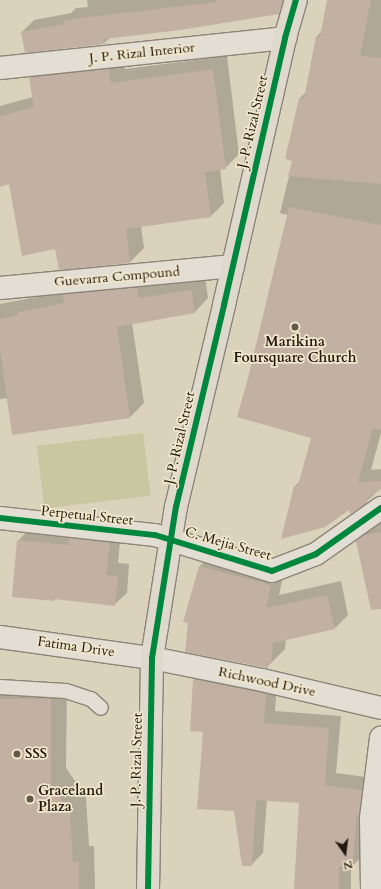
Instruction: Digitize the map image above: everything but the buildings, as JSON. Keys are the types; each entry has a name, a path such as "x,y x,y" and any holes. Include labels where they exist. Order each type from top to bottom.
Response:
{"main road":[{"name":"J. P. Rizal Street","path":"148,889 152,658 176,508 285,38 296,0"}],"street":[{"name":"J. P. Rizal Interior","path":"0,68 285,38"},
{"name":"Guevarra Compound","path":"0,288 233,266"},
{"name":"C. Mejia Street","path":"171,540 272,571 316,554 381,508"},
{"name":"Perpetual Street","path":"0,518 155,535 171,540"},
{"name":"Fatima Drive","path":"0,637 152,658"},
{"name":"Richwood Drive","path":"152,658 262,680 381,708"},
{"path":"372,889 371,818 381,738"}],"lane":[{"path":"0,687 66,691 91,699 101,708"}],"green space":[{"path":"143,433 151,496 44,509 37,446"}],"cycle path":[{"path":"148,889 152,658 176,507 285,38 296,0"},
{"path":"0,518 155,535 272,571 316,554 381,508"}],"place":[{"name":"Marikina Foursquare Church","path":"295,327"},
{"name":"SSS","path":"17,754"},
{"name":"Graceland Plaza","path":"30,799"}]}
